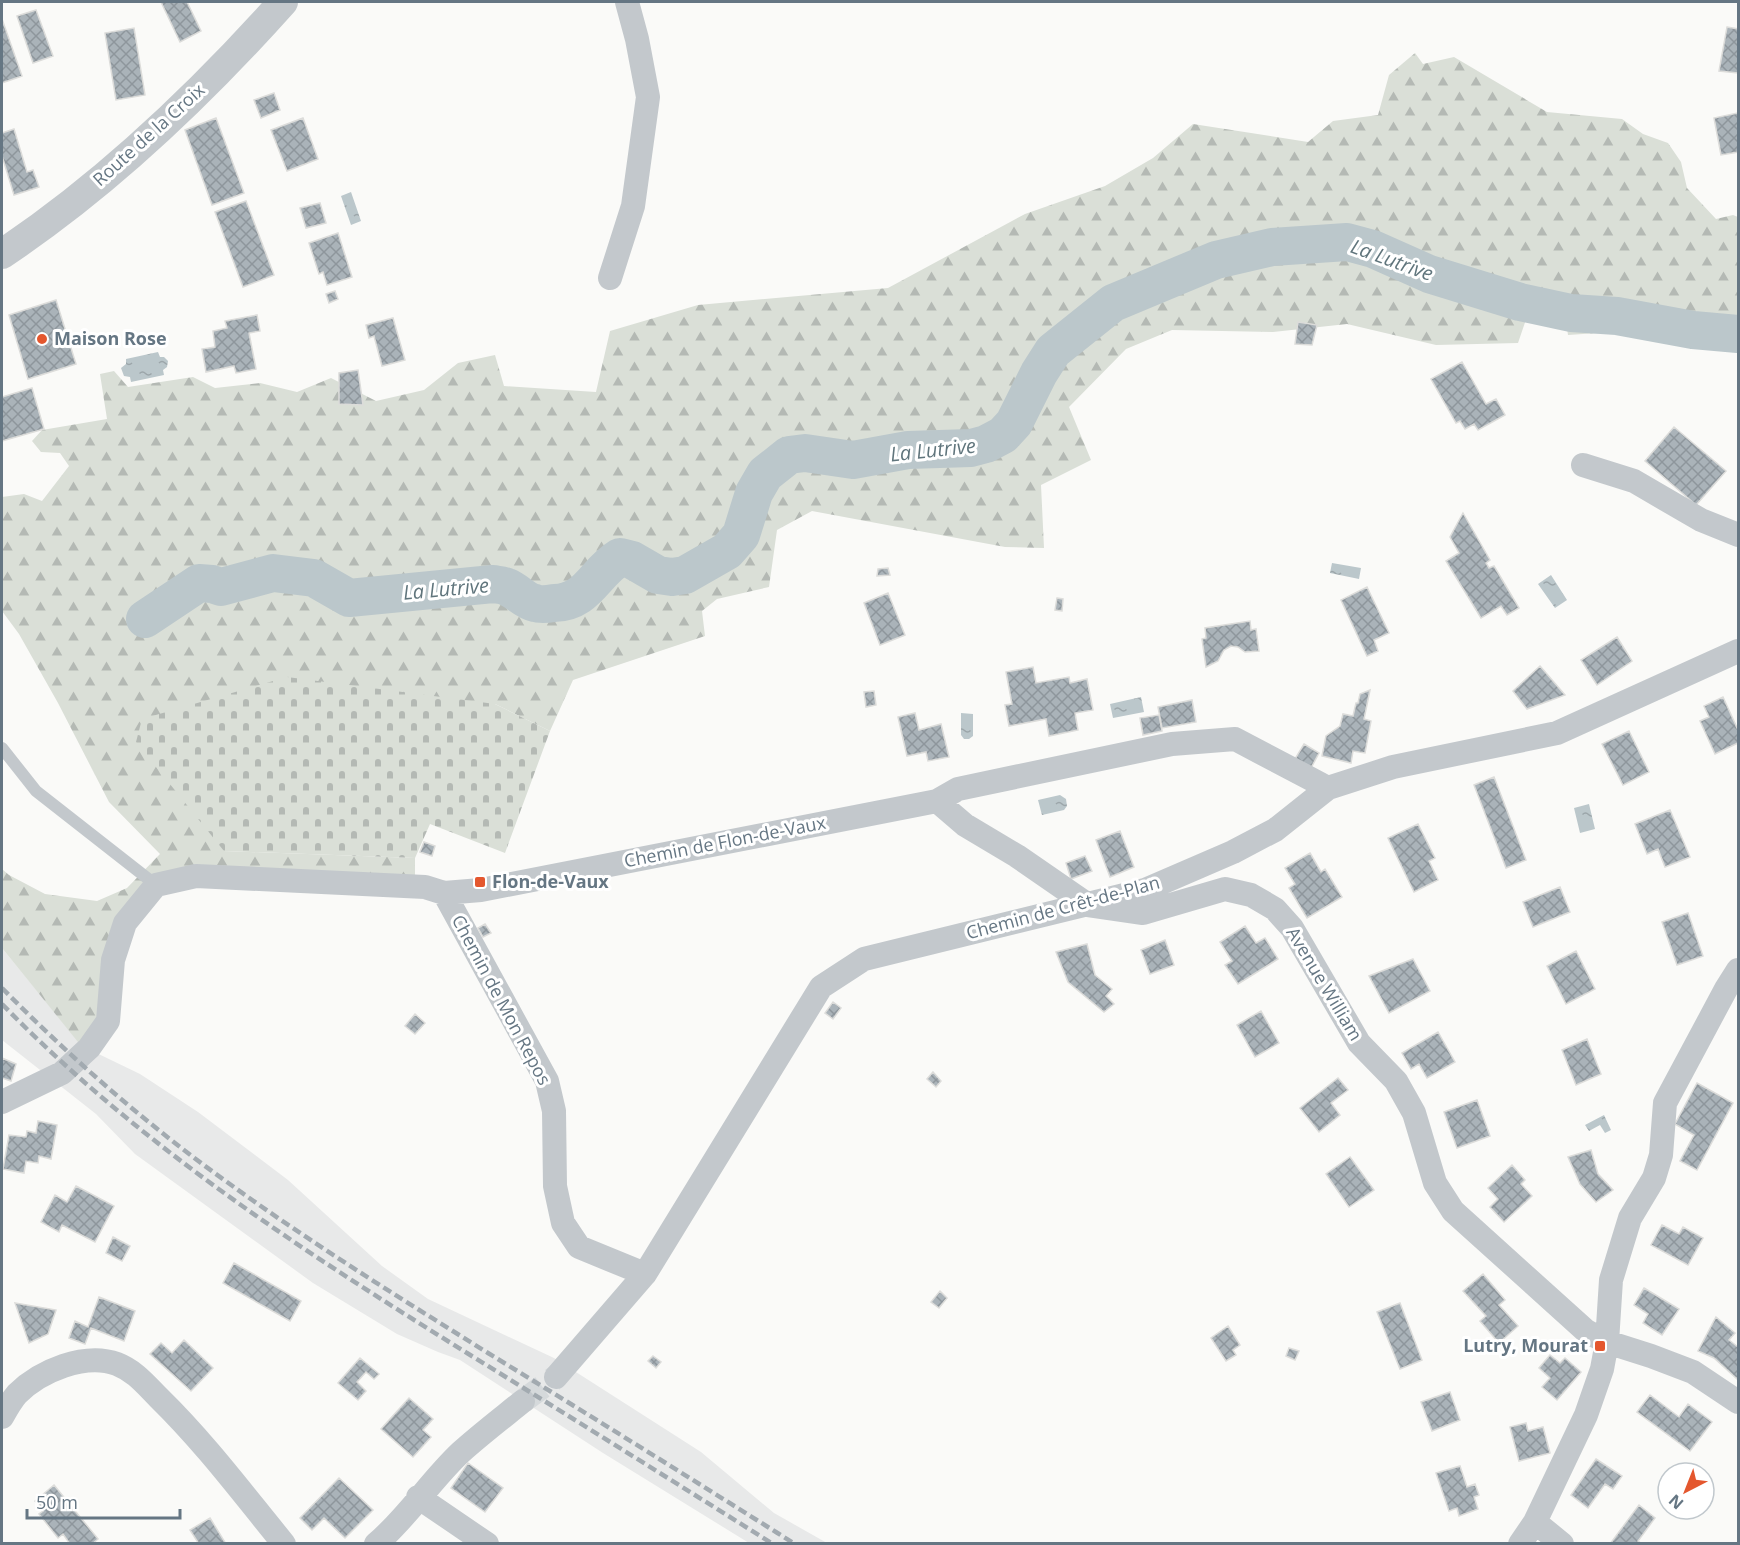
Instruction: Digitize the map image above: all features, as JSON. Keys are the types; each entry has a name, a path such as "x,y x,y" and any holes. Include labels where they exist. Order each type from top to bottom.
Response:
{"street":[{"name":"Route de la Croix","path":"2,254 83,195 161,129 231,60 283,2"},
{"path":"610,278 633,206 648,97 627,2"},
{"path":"1583,465 1634,481 1701,520 1738,535"},
{"name":"Chemin de Crêt-de-Plan","path":"556,1377 645,1274 821,987 864,959 1145,890 1275,831 1328,788 1393,767 1557,733 1738,651"},
{"name":"Chemin de Flon-de-Vaux","path":"156,885 196,876 425,887 444,893 481,890 937,801 958,789 1172,744 1235,739 1328,788"},
{"name":"Avenue William","path":"937,801 965,825 1017,856 1088,905 1143,913 1225,889 1251,895 1275,909 1292,928 1359,1042 1396,1081 1414,1113 1435,1183 1453,1211 1586,1330 1607,1342 1693,1372 1738,1402"},
{"path":"2,1102 62,1073 89,1048 108,1021 113,960 125,923 156,885"},
{"name":"Chemin de Mon Repos","path":"444,893 547,1081 554,1111 555,1186 563,1224 579,1246 645,1274"},
{"path":"1520,1544 1535,1522 1586,1415 1602,1369 1607,1342 1611,1280 1629,1218 1654,1178 1661,1155 1665,1103 1726,988 1738,970"},
{"path":"2,1417 16,1395 28,1384 53,1371 74,1363 99,1359 117,1364 134,1373 192,1430 284,1544"},
{"path":"376,1544 462,1452 523,1401"},
{"path":"418,1497 487,1544"},
{"path":"1535,1522 1562,1544"}],"lane":[{"path":"2,748 36,791 156,885"}],"shaded area":[{"path":"2,948 82,1046 140,1074 198,1112 288,1180 382,1266 428,1299 554,1358 701,1452 774,1513 827,1543 749,1543 603,1453 460,1360 397,1334 313,1283 135,1154 96,1114 2,1040"}],"green space":[{"path":"1415,53 1423,64 1454,57 1547,112 1622,119 1643,134 1668,143 1681,162 1687,188 1716,219 1733,215 1738,217 1738,328 1713,329 1603,307 1598,333 1568,335 1564,307 1531,305 1518,343 1436,345 1347,324 1273,332 1172,330 1126,349 1069,407 1091,460 1041,485 1044,548 1005,547 812,511 777,530 769,587 717,599 702,611 705,636 573,680 550,731 495,704 224,851 415,858 415,876 156,885 125,923 109,1001 82,1047 2,948 2,869 45,894 97,901 127,888 160,854 109,802 58,703 19,634 2,611 2,497 24,494 42,501 69,466 60,453 41,452 32,441 42,430 107,419 100,374 114,371 128,387 193,377 215,388 260,383 297,392 331,378 376,401 424,390 458,363 495,355 504,386 596,392 610,331 698,305 888,288 1025,214 1105,186 1153,158 1193,124 1308,142 1333,121 1378,115 1389,75"},
{"path":"287,677 495,704 550,731 505,853 430,824 415,858 224,851 136,742 142,719"}],"water":[{"path":"351,192 361,221 351,225 341,196"},
{"path":"158,352 160,357 168,361 167,367 163,370 164,375 131,382 130,377 124,376 121,368 126,364 126,359"},
{"path":"1332,563 1361,568 1359,579 1330,573"},
{"path":"1551,575 1567,600 1555,608 1538,584"},
{"path":"1141,697 1144,712 1113,718 1110,704"},
{"path":"961,713 973,714 973,736 969,739 964,739 961,735"},
{"path":"1060,795 1066,799 1067,806 1064,810 1042,815 1038,800"},
{"path":"1589,804 1595,829 1580,833 1574,808"},
{"path":"1604,1115 1611,1130 1605,1133 1600,1125 1589,1131 1585,1125"}],"building":[{"path":"161,2 187,2 201,31 180,42"},
{"path":"36,10 53,56 33,63 17,16"},
{"path":"2,19 22,76 2,83"},
{"path":"1727,27 1738,29 1738,73 1719,71"},
{"path":"134,28 145,95 116,100 105,33"},
{"path":"274,93 280,110 261,118 254,100"},
{"path":"1738,113 1738,152 1721,155 1714,118"},
{"path":"216,118 244,193 212,205 185,130"},
{"path":"303,118 318,159 287,171 271,130"},
{"path":"14,129 27,172 33,170 39,187 14,195 2,156 2,133"},
{"path":"246,201 274,275 243,287 215,212"},
{"path":"320,203 326,223 306,228 300,208"},
{"path":"338,233 352,277 327,285 323,272 319,274 309,243"},
{"path":"335,291 338,299 329,303 326,294"},
{"name":"Maison Rose","path":"56,300 76,364 28,379 9,315"},
{"path":"257,315 260,331 249,333 256,369 236,373 234,366 206,372 202,349 215,347 213,331 227,328 225,321"},
{"path":"393,318 405,360 382,366 374,336 369,338 366,325"},
{"path":"1298,322 1317,325 1312,345 1295,344"},
{"path":"1462,362 1486,404 1496,399 1505,415 1478,430 1474,424 1465,429 1460,421 1456,423 1431,379"},
{"path":"358,370 363,405 339,404 339,373"},
{"path":"32,388 44,429 2,441 2,397"},
{"path":"1674,427 1726,471 1696,505 1645,461"},
{"path":"1463,513 1490,560 1486,563 1489,568 1494,566 1519,608 1507,615 1501,606 1481,618 1446,561 1459,553 1450,537"},
{"path":"888,568 890,575 877,576 878,569"},
{"path":"1367,587 1389,633 1374,640 1378,651 1367,656 1341,600"},
{"path":"888,593 905,635 880,645 864,603"},
{"path":"1057,598 1063,599 1062,611 1055,610"},
{"path":"1250,621 1251,630 1256,629 1259,651 1245,652 1238,647 1231,646 1224,650 1218,661 1206,667 1202,639 1206,638 1205,628"},
{"path":"1617,637 1632,661 1597,685 1581,660"},
{"path":"1540,666 1565,695 1527,709 1513,691"},
{"path":"1033,667 1036,683 1069,677 1070,683 1087,679 1093,710 1075,713 1078,730 1049,736 1046,719 1009,726 1005,705 1012,704 1006,672"},
{"path":"1370,690 1364,719 1371,721 1365,753 1353,751 1351,763 1322,756 1326,736 1340,726 1343,714 1353,716 1360,694"},
{"path":"874,691 876,705 866,707 864,692"},
{"path":"1723,697 1738,730 1738,743 1715,754 1700,721 1709,717 1704,706"},
{"path":"1192,700 1196,722 1162,728 1158,707"},
{"path":"915,713 919,730 941,724 949,757 928,761 926,752 907,756 898,717"},
{"path":"1159,715 1162,731 1143,735 1140,718"},
{"path":"1629,731 1649,772 1623,785 1602,744"},
{"path":"1304,744 1319,753 1311,768 1295,759"},
{"path":"1494,777 1526,860 1506,868 1474,785"},
{"path":"1670,810 1690,857 1665,867 1658,849 1647,854 1635,824"},
{"path":"1418,824 1435,858 1429,861 1438,880 1414,892 1388,838"},
{"path":"1120,831 1134,867 1110,877 1096,840"},
{"path":"424,842 435,846 432,856 420,852"},
{"path":"1310,853 1321,872 1325,869 1342,897 1307,918 1289,888 1295,884 1285,868"},
{"path":"1085,856 1092,871 1071,879 1066,863"},
{"path":"1560,887 1570,912 1533,927 1523,902"},
{"path":"1688,913 1703,956 1677,965 1662,922"},
{"path":"485,924 491,933 483,937 478,928"},
{"path":"1245,926 1256,943 1265,938 1278,959 1238,984 1225,965 1232,961 1220,942"},
{"path":"1165,940 1174,965 1150,974 1141,950"},
{"path":"1087,944 1095,975 1112,989 1106,996 1114,1004 1104,1012 1068,982 1056,952"},
{"path":"1576,951 1595,989 1566,1004 1547,966"},
{"path":"1413,959 1430,991 1389,1013 1369,976"},
{"path":"833,1002 841,1008 833,1019 825,1013"},
{"path":"1261,1011 1279,1043 1255,1057 1237,1025"},
{"path":"415,1014 425,1023 415,1034 405,1026"},
{"path":"1438,1032 1455,1062 1427,1078 1419,1064 1411,1069 1402,1053"},
{"path":"1587,1039 1601,1074 1576,1085 1562,1050"},
{"path":"2,1058 16,1064 11,1081 2,1078"},
{"path":"933,1072 941,1081 936,1087 927,1079"},
{"path":"1338,1078 1348,1090 1331,1103 1340,1115 1319,1132 1300,1108"},
{"path":"1697,1083 1733,1103 1697,1170 1680,1161 1694,1135 1675,1124"},
{"path":"1477,1100 1490,1136 1457,1148 1444,1112"},
{"path":"38,1121 57,1125 51,1159 39,1156 38,1163 26,1161 24,1173 3,1169 9,1135 26,1137 27,1131 36,1133"},
{"path":"1591,1150 1598,1174 1613,1190 1596,1202 1580,1184 1568,1157"},
{"path":"1350,1157 1374,1190 1349,1207 1326,1174"},
{"path":"1512,1165 1525,1180 1521,1184 1532,1196 1504,1222 1490,1207 1498,1199 1488,1188"},
{"path":"76,1186 114,1206 95,1242 62,1225 59,1232 41,1222 55,1195 67,1202"},
{"path":"1662,1225 1679,1234 1683,1227 1703,1238 1688,1265 1651,1245"},
{"path":"113,1237 130,1246 122,1261 106,1253"},
{"path":"234,1263 301,1301 290,1321 223,1283"},
{"path":"1483,1274 1505,1300 1499,1305 1518,1326 1499,1343 1480,1321 1486,1316 1463,1291"},
{"path":"1644,1288 1679,1309 1662,1335 1643,1323 1648,1314 1634,1305"},
{"path":"940,1291 947,1298 939,1308 931,1302"},
{"path":"99,1297 135,1311 124,1341 91,1328 85,1344 69,1338 75,1321 88,1327"},
{"path":"15,1303 56,1310 48,1334 29,1343"},
{"path":"1400,1303 1422,1360 1400,1369 1377,1312"},
{"path":"1716,1317 1735,1333 1729,1340 1738,1347 1737,1379 1714,1358 1698,1351"},
{"path":"1228,1326 1240,1345 1233,1350 1236,1355 1226,1361 1211,1338"},
{"path":"184,1340 213,1368 191,1391 150,1354 161,1343 172,1353"},
{"path":"1289,1348 1299,1351 1295,1360 1286,1356"},
{"path":"1550,1355 1560,1363 1565,1358 1581,1372 1557,1400 1542,1387 1550,1378 1539,1368"},
{"path":"653,1356 661,1362 656,1368 648,1361"},
{"path":"360,1358 379,1374 374,1379 366,1372 357,1382 366,1391 358,1400 338,1383"},
{"path":"1450,1392 1460,1420 1432,1431 1421,1402"},
{"path":"1650,1395 1679,1417 1688,1404 1712,1422 1690,1451 1637,1412"},
{"path":"409,1398 433,1419 423,1430 431,1437 413,1457 381,1429"},
{"path":"1526,1423 1528,1431 1543,1427 1550,1453 1519,1461 1510,1427"},
{"path":"1596,1459 1622,1476 1613,1489 1605,1484 1588,1508 1571,1495"},
{"path":"468,1463 503,1488 485,1512 451,1488"},
{"path":"1460,1466 1467,1487 1475,1484 1479,1495 1474,1497 1478,1509 1459,1516 1457,1508 1449,1511 1436,1473"},
{"path":"339,1478 373,1510 345,1538 324,1518 312,1530 300,1518"},
{"path":"54,1485 98,1539 92,1544 70,1544 63,1534 58,1538 39,1514 43,1511 35,1501"},
{"path":"1639,1505 1655,1518 1638,1541 1642,1544 1610,1544"},
{"path":"210,1518 226,1544 199,1544 190,1530"}],"waterway":[{"name":"La Lutrive","path":"145,619 199,583 221,587 273,573 314,578 349,598 493,584 505,586 528,600 542,604 565,602 575,598 620,557 632,560 658,575 672,577 685,575 727,551 741,535 754,493 765,474 789,455 805,453 853,460 908,450 971,448 986,444 1003,435 1014,423 1039,373 1053,351 1113,303 1216,260 1272,247 1347,242 1373,249 1429,274 1520,302 1571,313 1617,316 1693,330 1738,334"}],"tunnel":[{"path":"523,1401 556,1377"}],"railway":[{"path":"2,988 55,1040 138,1114 259,1205 389,1291 795,1544"},
{"path":"2,1004 54,1055 109,1103 223,1192 343,1275 773,1544"}],"place":[{"name":"Maison Rose","path":"42,339"},
{"name":"Flon-de-Vaux","path":"480,882"},
{"name":"Lutry, Mourat","path":"1600,1346"}]}
